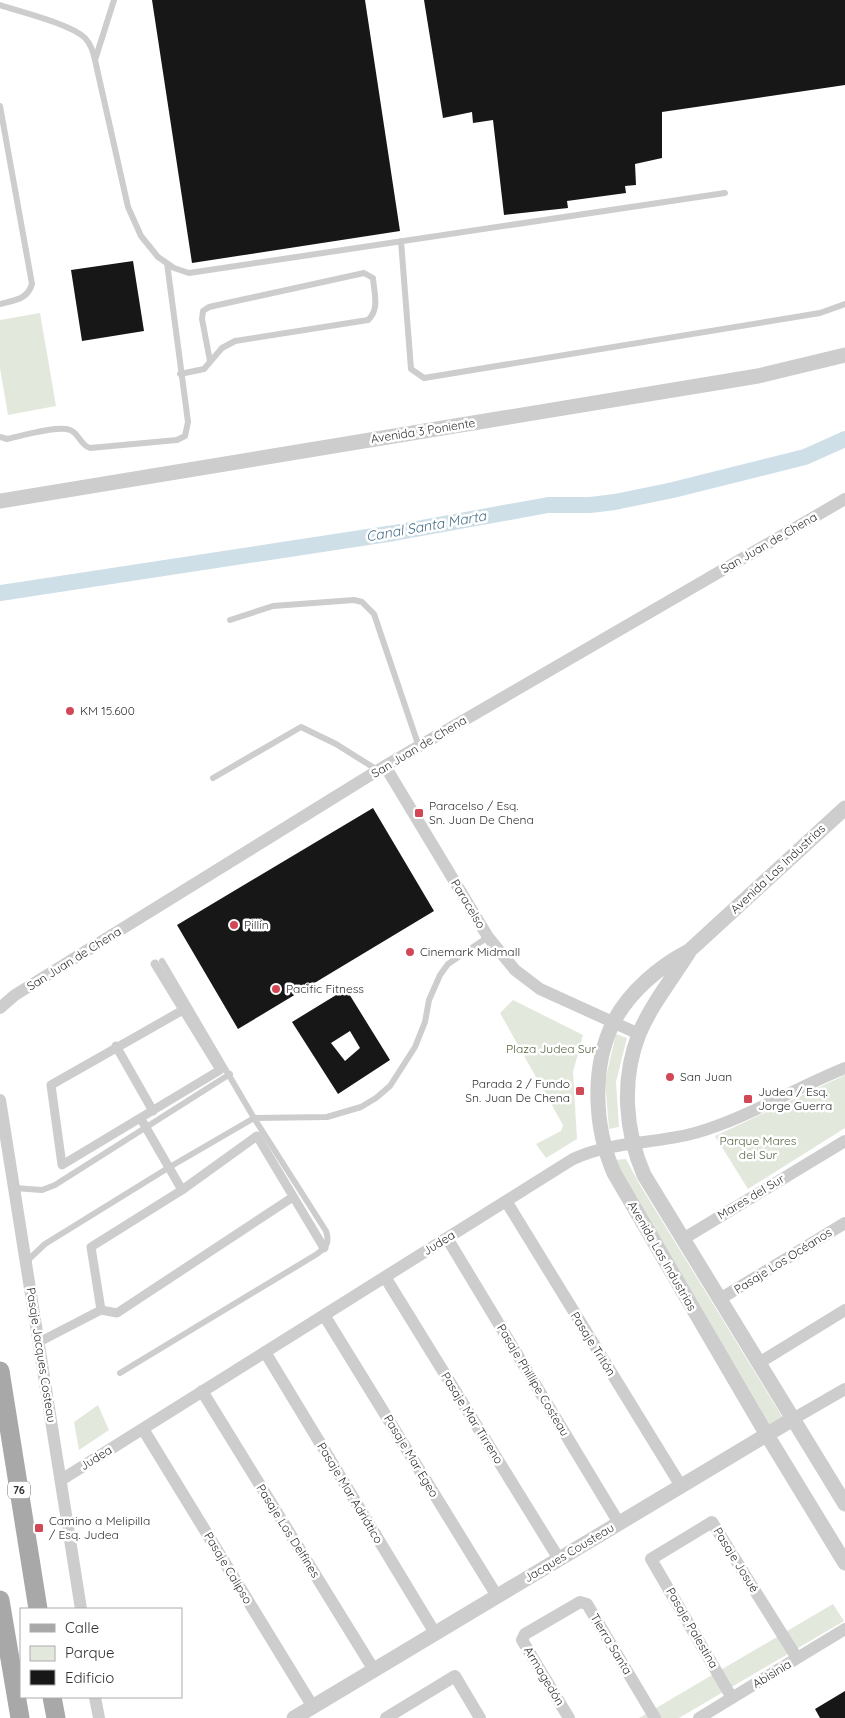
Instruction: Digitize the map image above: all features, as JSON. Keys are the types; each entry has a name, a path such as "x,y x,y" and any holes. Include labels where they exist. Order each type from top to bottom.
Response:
{"main road":[{"name":"76","path":"0,1372 38,1608"},
{"path":"0,1600 20,1718"},
{"path":"52,1698 56,1718"}],"street":[{"name":"Avenida 3 Poniente","path":"0,501 758,376 845,355"},
{"name":"San Juan de Chena","path":"0,1008 15,995 418,747 845,499"},
{"name":"Paracelso","path":"382,769 488,937 509,964 529,982 640,1034"},
{"name":"Avenida Las Industrias","path":"845,808 689,951 660,968 624,1005 614,1022 603,1057 598,1110 604,1148 625,1193 767,1435 845,1563"},
{"name":"Avenida Las Industrias","path":"689,951 654,1006 640,1034 630,1064 627,1093 632,1146 644,1175 845,1504"},
{"path":"158,962 183,1010 220,1070 62,1165 51,1085 116,1046 183,1010"},
{"path":"116,1046 153,1111"},
{"name":"Judea","path":"61,1480 573,1159 604,1148 632,1146 709,1129 845,1068"},
{"name":"Pasaje Jacques Costeau","path":"0,1100 81,1608"},
{"path":"141,1119 182,1190"},
{"path":"101,1310 91,1247 182,1190 257,1136 324,1248"},
{"name":"Mares del Sur","path":"683,1238 845,1141"},
{"path":"38,1342 101,1310 117,1313 293,1197"},
{"name":"Pasaje Tritón","path":"506,1201 681,1486"},
{"name":"Pasaje Los Océanos","path":"720,1299 845,1222"},
{"name":"Pasaje Phillipe Costeau","path":"447,1238 620,1523"},
{"name":"Pasaje Mar Tirreno","path":"385,1277 559,1560"},
{"path":"759,1363 845,1310"},
{"name":"Pasaje Mar Egeo","path":"324,1315 496,1596"},
{"name":"Pasaje Mar Adriático","path":"265,1352 436,1633"},
{"name":"Jacques Cousteau","path":"294,1718 845,1389"},
{"name":"Pasaje Los Delfines","path":"202,1391 374,1670"},
{"name":"Pasaje Calipso","path":"143,1429 313,1707"},
{"name":"Pasaje Josué","path":"651,1559 712,1522 797,1658"},
{"name":"Pasaje Palestina","path":"651,1559 732,1698"},
{"name":"Tierra Santa","path":"525,1634 580,1602 587,1604 655,1718"},
{"name":"Abisinia","path":"699,1718 845,1629"},
{"name":"Armagedón","path":"525,1634 522,1640 569,1718"},
{"path":"386,1718 454,1676 480,1718"},
{"path":"95,1698 99,1718"}],"lane":[{"path":"95,60 114,0"},
{"path":"0,5 71,29 84,38 95,60 128,207 141,236 158,257 188,273 725,193"},
{"path":"0,106 32,284 29,293 22,298 0,304"},
{"path":"401,241 412,369 424,378 820,313 845,304"},
{"path":"0,437 7,439 58,429 70,430 84,446 90,448 177,440 185,436 188,422 180,374 167,263"},
{"path":"180,374 204,369 222,348 235,341 368,320 374,314 376,307 373,278 364,273 209,307 204,311 202,319 210,361"},
{"path":"230,620 273,606 354,600 362,602 374,614 418,747"},
{"path":"213,778 301,727 382,769"},
{"path":"26,1262 45,1244 168,1168 254,1118 327,1117 362,1107 390,1086 415,1048 425,1022 429,1000 448,964 488,937"},
{"path":"120,1373 324,1248 328,1240 326,1231 254,1118 230,1074 158,962"},
{"path":"14,1188 42,1190 55,1185 147,1129 230,1074"}],"green space":[{"path":"40,313 56,406 8,415 0,368 0,320"},
{"name":"Plaza Judea Sur","path":"513,1000 583,1035 573,1072 577,1139 546,1158 536,1144 561,1131 563,1125 500,1013"},
{"path":"616,1034 627,1038 616,1082 619,1127 609,1129 605,1081"},
{"name":"Parque Mares del Sur","path":"845,1075 845,1128 748,1189 715,1136"},
{"path":"626,1159 640,1185 783,1418 770,1425 614,1160"},
{"path":"98,1405 109,1430 79,1450 74,1422"},
{"path":"833,1604 844,1621 679,1718 639,1718"}],"building":[{"path":"152,0 365,0 400,231 192,263"},
{"path":"424,0 845,0 845,85 662,112 662,158 635,164 636,185 625,186 626,193 567,201 568,208 504,215 493,120 473,123 472,112 443,118"},
{"path":"133,261 144,331 82,341 71,270"},
{"path":"373,808 434,911 238,1029 177,925"},
{"path":"346,989 390,1060 338,1094 292,1022","holes":["350,1031 360,1048 345,1061 331,1043"]},
{"path":"845,1691 845,1718 820,1718 815,1709"}],"waterway":[{"name":"Canal Santa Marta","path":"0,593 394,533 548,505 590,505 615,502 673,490 805,457 845,439"}],"place":[{"name":"KM 15.600","path":"70,711"},
{"name":"Paracelso / Esq. Sn. Juan De Chena","path":"419,813"},
{"name":"Pillin","path":"234,925"},
{"name":"Cinemark Midmall","path":"410,952"},
{"name":"Pacific Fitness","path":"276,989"},
{"name":"San Juan","path":"670,1077"},
{"name":"Parada 2 / Fundo Sn. Juan De Chena","path":"580,1091"},
{"name":"Judea / Esq. Jorge Guerra","path":"748,1099"},
{"name":"Camino a Melipilla / Esq. Judea","path":"39,1528"}]}
